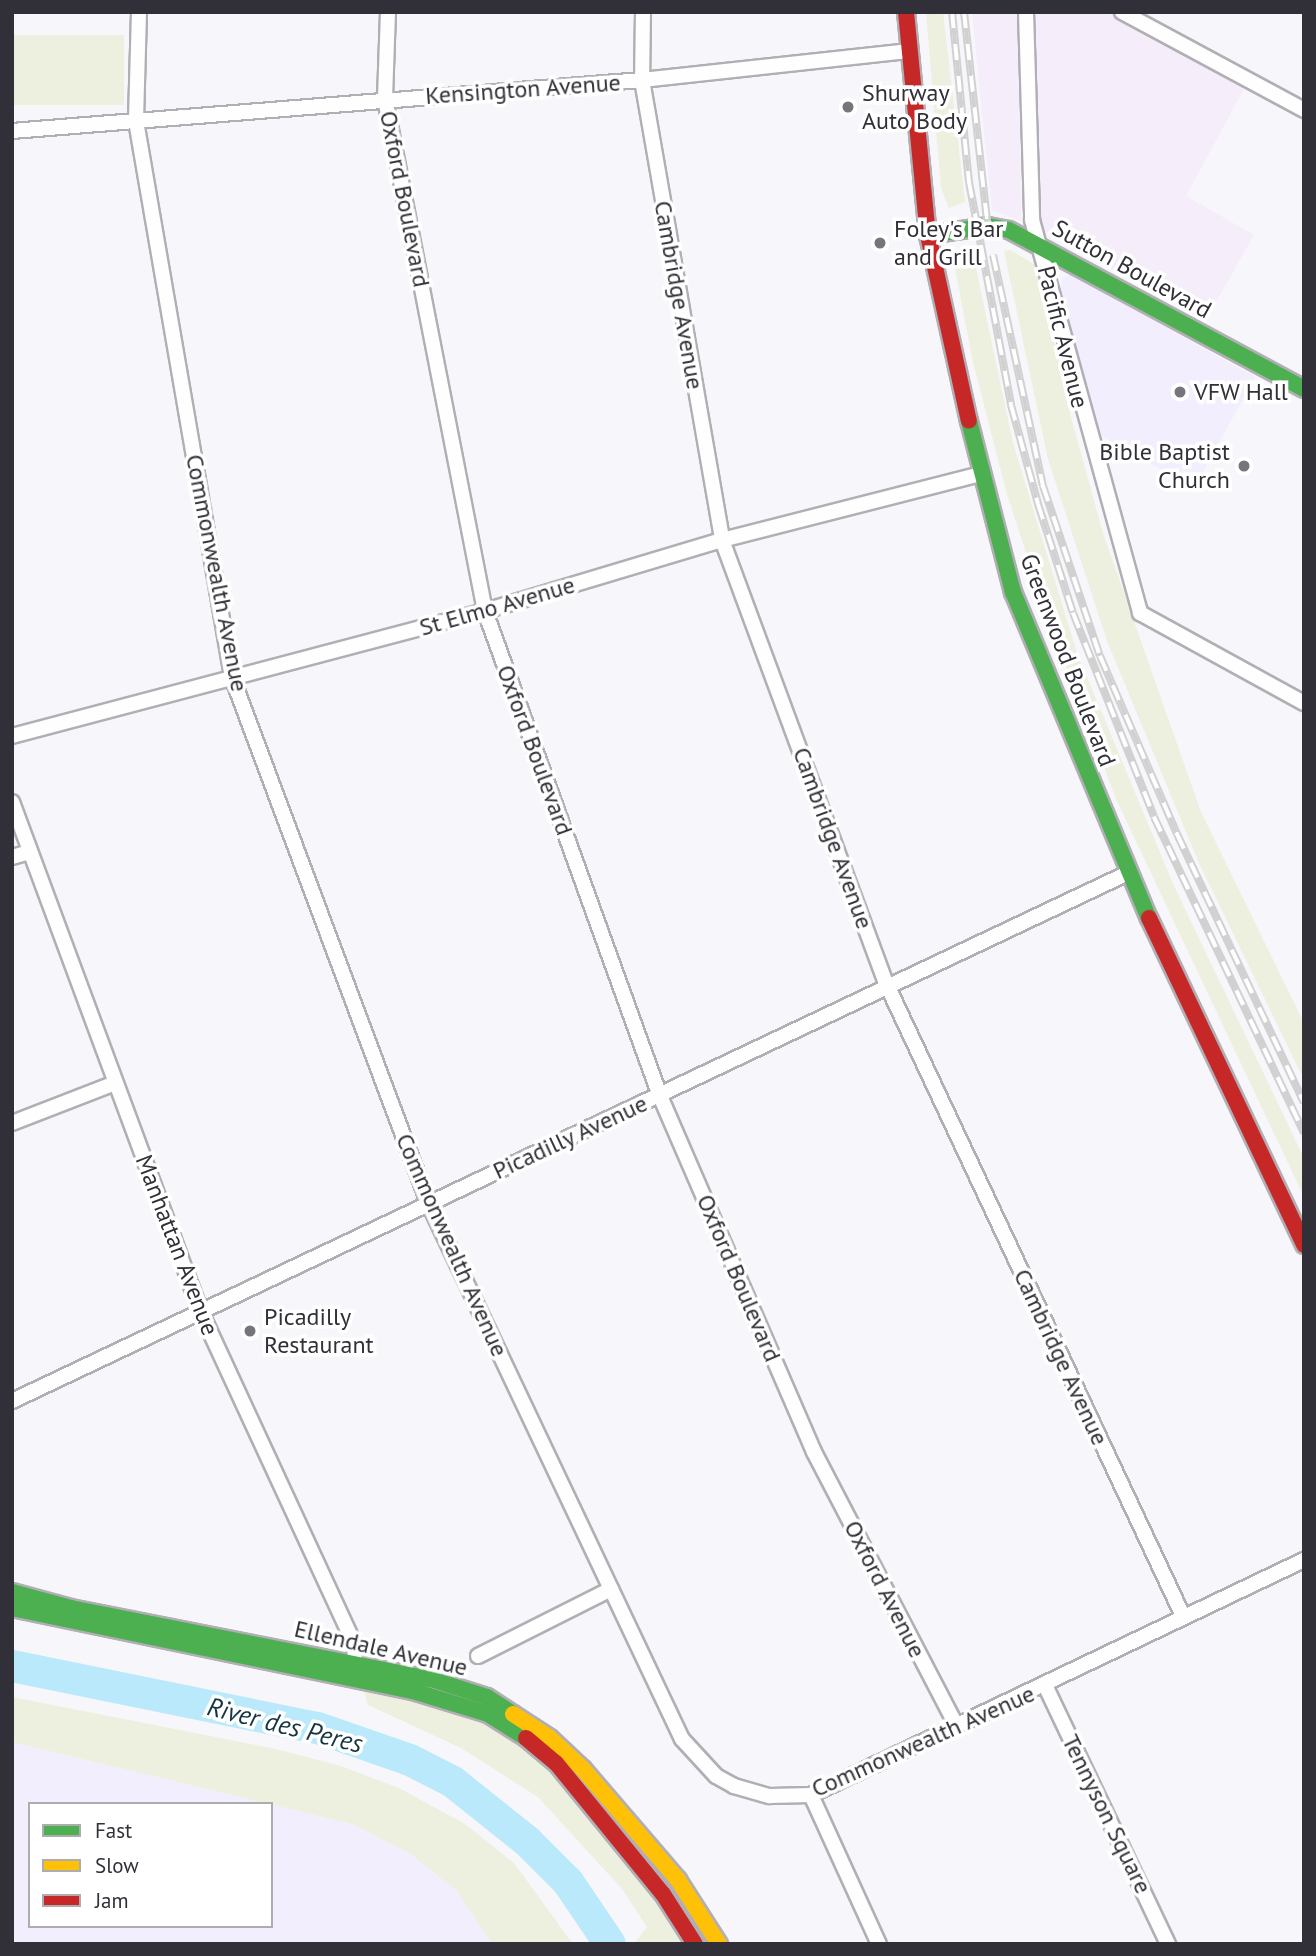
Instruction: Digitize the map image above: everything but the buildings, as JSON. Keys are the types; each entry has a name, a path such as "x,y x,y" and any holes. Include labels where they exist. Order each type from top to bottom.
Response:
{"street":[{"name":"Commonwealth Avenue","path":"139,12 136,121 232,677 428,1202 682,1739 698,1760 716,1776 752,1793 811,1795 1304,1560"},
{"name":"Oxford Boulevard","path":"388,12 385,99 485,611 660,1096 814,1452"},
{"name":"Cambridge Avenue","path":"643,12 642,80 722,540 887,985 1183,1616"},
{"name":"Greenwood Boulevard","path":"906,12 907,51 928,235 981,474 1013,592 1128,873 1304,1245"},
{"name":"Pacific Avenue","path":"1026,12 1031,220 1083,419 1140,612 1304,703"},
{"path":"1122,12 1304,110"},
{"name":"Kensington Avenue","path":"12,131 642,80 907,51"},
{"name":"Sutton Boulevard","path":"928,235 988,226 1038,243 1304,388"},
{"name":"St Elmo Avenue","path":"12,736 485,611 722,540 981,474"},
{"name":"Manhattan Avenue","path":"12,802 200,1310 355,1646 354,1671"},
{"path":"12,858 30,852"},
{"name":"Picadilly Avenue","path":"12,1401 1128,873"},
{"path":"12,1123 115,1083"},
{"name":"Oxford Avenue","path":"814,1452 956,1725"},
{"path":"478,1656 611,1589"},
{"name":"Ellendale Avenue","path":"12,1592 354,1671 460,1702 514,1728 566,1775 663,1894 695,1944"},
{"name":"Ellendale Avenue","path":"12,1608 354,1671 463,1687 510,1710 550,1738 678,1880 719,1944"},
{"name":"Tennyson Square","path":"1045,1685 1168,1944"},
{"path":"811,1795 879,1944"}],"shaded area":[{"path":"972,12 1018,12 1021,221 992,210"},
{"path":"1035,12 1106,12 1245,87 1186,196 1254,235 1205,321 1040,229"},
{"path":"1071,275 1255,377 1194,488 1092,430 1060,292 1062,278"},
{"path":"12,1742 261,1802 28,1802 28,1928 273,1928 273,1804 352,1824 409,1853 457,1891 492,1944 12,1944"}],"green space":[{"path":"926,12 943,12 965,202 949,208 941,188"},
{"path":"12,35 124,35 124,105 12,105"},
{"path":"1010,250 1039,267 1068,406 1103,533 1201,812 1304,1023 1304,1080 1198,861 1107,641 1048,459 1004,251"},
{"path":"973,254 1013,443 1077,653 1174,886 1304,1158 1304,1197 1116,799 1040,596 1006,491 972,358 955,268 957,257"},
{"path":"364,1690 466,1714 518,1743 549,1770 634,1867 689,1944 634,1944 647,1927 622,1889 538,1797 461,1748 368,1705"},
{"path":"12,1697 276,1749 341,1766 399,1788 465,1824 514,1863 573,1944 492,1944 457,1891 409,1853 352,1824 273,1805 273,1802 261,1802 12,1742"}],"waterway":[{"name":"River des Peres","path":"12,1666 318,1728 410,1760 453,1782 527,1841 568,1882 610,1944"}],"railway":[{"path":"952,12 969,182 1011,405 1038,504 1073,613 1154,817 1304,1133"},
{"path":"964,12 988,231"},
{"path":"993,255 1043,486 1100,656 1177,834 1304,1103"}],"traffic: fast":[{"path":"928,235 988,226 1009,230 1304,389"},
{"path":"969,421 1013,592 1149,918"},
{"path":"12,1592 71,1608 431,1679 487,1697 513,1714"},
{"path":"12,1608 413,1691 488,1714 526,1738"}],"traffic: slow":[{"path":"513,1714 550,1738 583,1769 678,1880 719,1944"}],"traffic: jam":[{"path":"906,12 928,235 969,421"},
{"path":"1149,918 1304,1245"},
{"path":"526,1738 556,1763 663,1894 695,1944"}],"place":[{"name":"Shurway Auto Body","path":"848,107"},
{"name":"Foley's Bar and Grill","path":"880,243"},
{"name":"VFW Hall","path":"1180,392"},
{"name":"Bible Baptist Church","path":"1244,466"},
{"name":"Picadilly Restaurant","path":"250,1331"}]}
